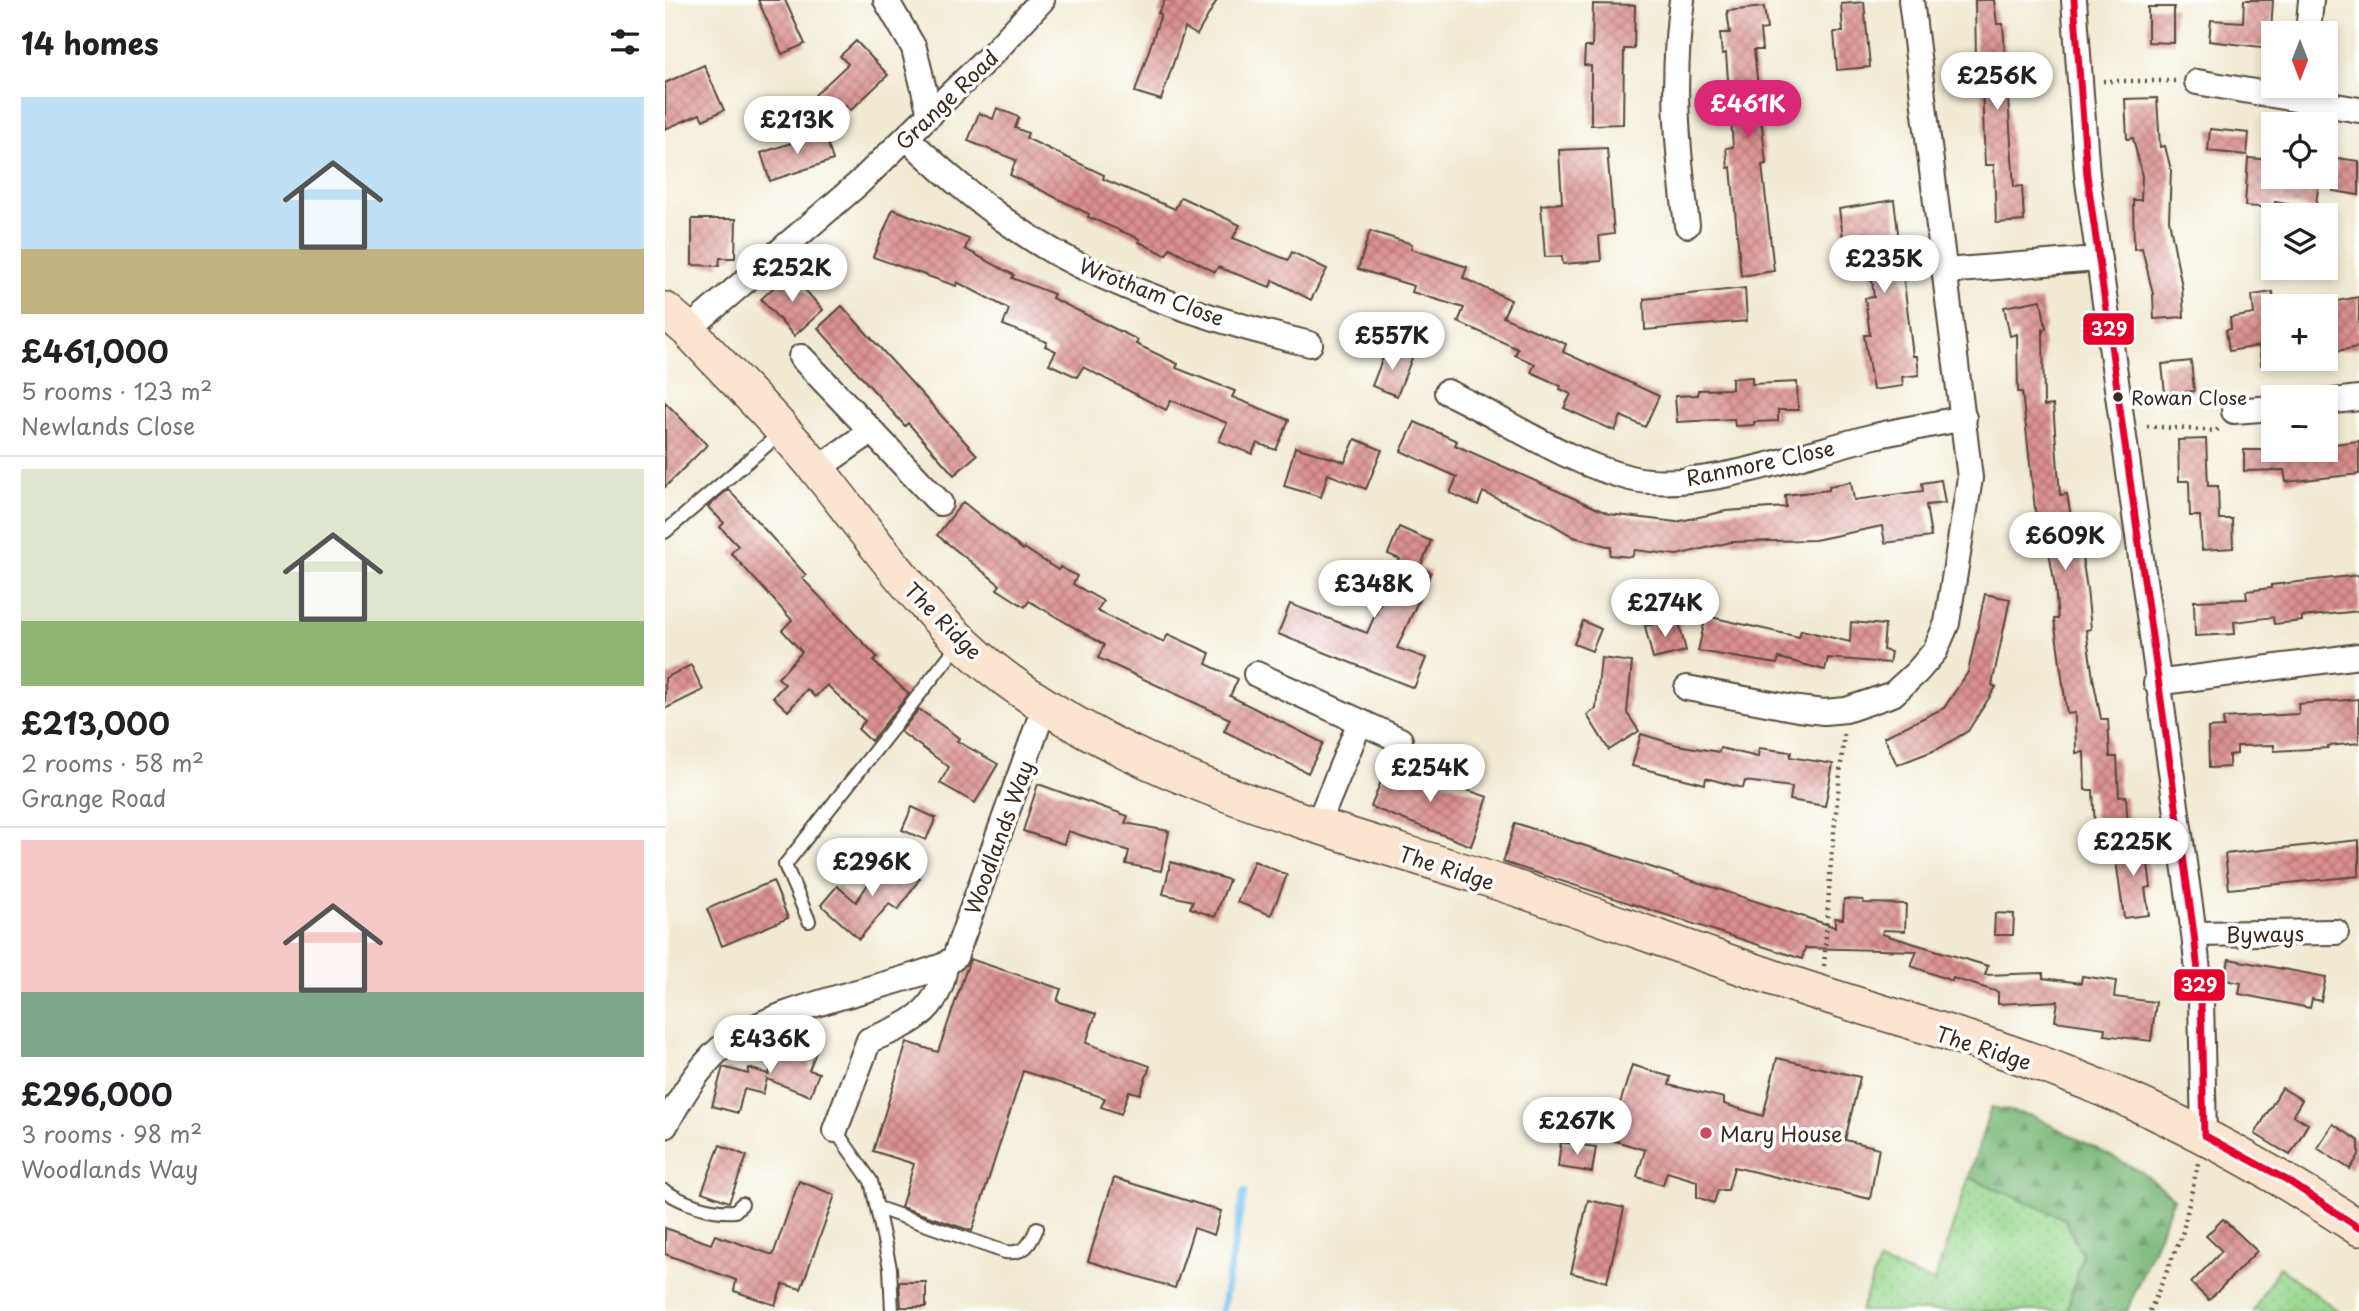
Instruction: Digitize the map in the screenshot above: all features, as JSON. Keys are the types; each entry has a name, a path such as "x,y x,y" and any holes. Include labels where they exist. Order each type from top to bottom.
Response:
{"main road":[{"name":"The Ridge","path":"676,320 817,469 899,576 962,641 1007,680 1126,753 1317,826 1487,879 1823,995 2066,1073 2204,1135 2287,1180 2359,1228"}],"street":[{"path":"886,0 913,48 930,115"},
{"name":"Grange Road","path":"676,320 813,226 907,138 1042,0"},
{"path":"1682,0 1674,56 1675,114 1687,225"},
{"path":"1686,688 1798,709 1824,712 1846,710 1893,694 1917,673 1935,651 1947,623 1970,478 1911,0"},
{"path":"2074,0 2087,175 2156,683 2194,934 2201,1000 2204,1135"},
{"path":"2309,21 2311,0"},
{"path":"2197,82 2261,88"},
{"path":"2322,98 2359,110"},
{"name":"Wrotham Close","path":"907,138 1011,225 1055,253 1159,298 1269,334 1310,344"},
{"path":"1945,271 2098,259"},
{"path":"801,357 940,503"},
{"name":"Ranmore Close","path":"1447,392 1594,466 1632,478 1674,481 1718,475 1878,435 1964,418"},
{"path":"2338,401 2359,398"},
{"path":"2234,411 2261,409"},
{"path":"817,469 870,432"},
{"path":"2156,683 2359,656"},
{"path":"1256,674 1400,740"},
{"name":"Woodlands Way","path":"835,1130 869,1040 909,1025 937,998 945,965 955,957 1045,705"},
{"path":"1317,826 1360,722"},
{"name":"Byways","path":"2194,934 2336,932"},
{"path":"665,1126 679,1100 722,1046 764,1023 912,978 945,965"}],"lane":[{"path":"665,532 782,432"},
{"path":"809,921 785,864 962,641"},
{"path":"835,1130 871,1181 890,1268 892,1311"},
{"path":"665,1191 687,1202 720,1212 735,1212 741,1204"},
{"path":"878,1208 1005,1252 1017,1253 1030,1245 1037,1228"}],"path":[{"path":"2082,84 2117,79 2197,82"},
{"path":"2121,424 2216,431 2234,411"},
{"path":"1823,995 1831,860 1846,710"},
{"path":"2150,1311 2182,1235 2204,1135"}],"green space":[{"path":"1991,1107 2033,1116 2142,1172 2174,1198 2127,1311 2067,1311 2082,1255 2065,1219 1969,1177"},
{"path":"1969,1177 2065,1219 2082,1255 2067,1311 1860,1311 1879,1262 1934,1282"},
{"path":"2279,1267 2338,1311 2253,1311"}],"building":[{"path":"758,0 785,0 805,44 782,54"},
{"path":"1165,0 1217,0 1197,35 1185,28 1161,100 1135,92 1161,14 1158,13"},
{"path":"1975,0 1994,0 1997,24 2003,24 2014,187 2022,186 2024,221 1996,223 1994,165 1985,165 1981,60 1976,61"},
{"path":"2244,0 2273,0 2272,21 2261,21 2261,47 2209,41 2211,20 2243,22"},
{"path":"1864,2 1870,67 1837,70 1834,32 1843,32 1841,4"},
{"path":"1593,4 1635,5 1634,49 1624,49 1623,124 1591,125 1591,66 1584,65 1585,47 1592,47"},
{"path":"1764,7 1767,29 1760,30 1762,50 1754,50 1766,164 1762,165 1774,271 1741,276 1731,167 1728,168 1726,148 1733,147 1726,53 1722,54 1720,33 1730,33 1727,11"},
{"path":"2148,7 2174,7 2174,43 2148,42"},
{"path":"856,41 888,75 851,110 846,105 835,116 815,95 848,64 840,56"},
{"path":"704,65 724,110 703,120 700,114 665,129 665,83"},
{"path":"2157,98 2160,147 2165,146 2171,170 2169,220 2182,287 2184,317 2154,319 2153,294 2142,248 2134,249 2133,200 2141,200 2142,176 2133,138 2127,139 2125,99"},
{"path":"997,108 1019,117 1015,128 1028,133 1026,138 1104,175 1103,179 1175,209 1181,197 1240,225 1233,238 1288,260 1292,252 1327,269 1311,300 1273,280 1270,287 1218,267 1215,272 1170,248 1166,255 1139,242 1140,239 1088,217 1089,214 1010,175 1016,160 968,141 979,113 993,119"},
{"path":"2210,129 2249,133 2247,155 2208,151"},
{"path":"824,132 833,160 770,181 761,153"},
{"path":"1607,148 1614,234 1599,236 1601,261 1563,264 1562,256 1545,257 1541,205 1562,203 1559,150"},
{"path":"2248,158 2261,159 2261,189 2318,189 2316,203 2275,202 2261,203 2261,207 2245,206"},
{"path":"2338,158 2359,161 2359,195 2333,191 2338,189"},
{"path":"1894,200 1913,356 1917,356 1919,375 1902,377 1903,386 1873,390 1864,335 1870,335 1865,298 1874,297 1866,233 1843,237 1839,209"},
{"path":"893,209 969,239 965,249 1014,275 1012,278 1054,294 1052,298 1138,340 1136,344 1178,364 1176,368 1235,391 1232,397 1289,420 1276,450 1257,443 1252,454 1219,441 1227,423 1171,400 1166,410 1083,367 1077,377 1049,364 1056,351 1045,346 1047,342 1003,325 1009,309 957,282 956,286 873,257"},
{"path":"692,219 736,219 735,258 720,258 719,266 692,265"},
{"path":"1370,231 1412,244 1411,249 1467,267 1463,278 1511,300 1503,317 1566,344 1563,352 1659,396 1645,427 1621,416 1615,431 1564,408 1571,394 1560,389 1561,386 1531,372 1535,364 1515,355 1518,349 1458,322 1464,308 1412,292 1414,286 1358,269"},
{"path":"790,273 823,310 794,336 761,299"},
{"path":"1745,288 1747,321 1645,330 1644,299"},
{"path":"2273,292 2261,294 2261,365 2259,346 2229,351 2226,330 2231,329 2230,318 2254,314 2252,295"},
{"path":"2359,297 2359,347 2338,351 2338,301"},
{"path":"2041,300 2046,328 2043,329 2044,406 2053,405 2060,495 2067,494 2078,557 2082,557 2091,629 2086,630 2093,678 2101,719 2108,719 2110,757 2117,757 2119,797 2126,796 2128,830 2095,831 2093,790 2085,790 2084,752 2076,753 2075,713 2067,714 2054,619 2058,619 2055,587 2048,545 2042,546 2035,509 2022,392 2018,392 2017,334 2010,336 2004,307"},
{"path":"842,306 977,455 954,475 908,423 905,426 818,328"},
{"path":"1387,347 1412,358 1397,396 1372,386"},
{"path":"2191,361 2194,391 2165,394 2162,364"},
{"path":"1752,377 1752,384 1797,382 1798,410 1778,410 1778,421 1754,422 1754,425 1735,426 1734,419 1677,422 1675,396 1698,395 1698,390 1732,389 1732,378"},
{"path":"665,402 707,445 665,487"},
{"path":"1415,422 1457,441 1455,445 1609,514 1676,522 1726,511 1786,507 1785,495 1829,490 1829,486 1851,482 1854,500 1923,491 1922,483 1941,480 1945,503 1926,505 1931,537 1885,543 1882,526 1815,540 1731,542 1677,555 1635,550 1632,557 1610,555 1611,547 1574,537 1545,520 1483,492 1478,505 1450,493 1457,477 1401,451"},
{"path":"1355,439 1382,450 1366,489 1328,474 1321,497 1284,486 1295,447 1345,462"},
{"path":"2206,439 2208,486 2218,486 2219,519 2232,519 2233,548 2202,550 2200,516 2190,516 2189,481 2179,481 2178,440"},
{"path":"2359,441 2359,474 2286,482 2284,470 2244,471 2244,450 2261,450 2261,462 2338,462 2338,444"},
{"path":"728,489 806,575 802,578 877,657 873,661 909,694 871,741 858,729 865,721 827,685 815,697 807,689 788,711 773,697 785,684 778,678 802,652 782,630 792,620 731,553 738,546 720,527 724,523 708,507"},
{"path":"963,502 1023,550 1024,548 1058,570 1060,567 1077,576 1073,584 1103,601 1097,611 1164,642 1168,634 1210,653 1206,664 1238,679 1230,696 1323,743 1308,773 1224,731 1230,719 1098,658 1104,645 1029,601 1025,607 997,589 1000,585 937,535"},
{"path":"1399,527 1431,541 1420,568 1431,572 1397,648 1426,658 1414,688 1278,634 1290,604 1367,633 1400,559 1388,554"},
{"path":"2359,575 2359,611 2302,617 2302,621 2274,624 2273,617 2234,622 2235,634 2195,636 2194,601 2247,599 2246,591 2271,588 2271,585"},
{"path":"1985,594 2010,599 1992,685 1996,687 1968,731 1938,749 1897,765 1884,737 1944,708 1968,672"},
{"path":"1706,616 1799,637 1801,630 1850,642 1851,622 1885,625 1883,650 1891,652 1889,663 1828,658 1825,670 1779,658 1777,664 1698,651"},
{"path":"1678,619 1686,651 1653,659 1645,626"},
{"path":"1583,621 1601,629 1592,651 1574,644"},
{"path":"1601,658 1632,662 1627,713 1639,731 1609,750 1587,715 1596,709"},
{"path":"691,665 703,690 665,709 665,678"},
{"path":"2359,699 2359,743 2274,751 2274,745 2237,746 2237,754 2229,755 2229,767 2209,768 2208,728 2224,727 2223,718 2299,714 2298,704"},
{"path":"919,709 959,738 957,741 998,764 975,803 940,783 949,767 901,732"},
{"path":"1641,734 1677,745 1719,752 1720,748 1758,757 1759,748 1791,752 1790,757 1833,764 1825,806 1790,800 1792,787 1745,781 1743,788 1706,778 1705,784 1632,766"},
{"path":"1388,763 1488,797 1471,846 1371,807"},
{"path":"1038,784 1128,816 1125,823 1169,831 1161,871 1126,864 1129,851 1068,831 1064,844 1023,831"},
{"path":"912,807 936,818 926,840 902,830"},
{"path":"1515,823 1835,927 1835,918 1843,919 1844,899 1863,900 1863,903 1906,904 1905,931 1883,930 1882,934 1988,966 1985,975 2043,973 2043,978 2081,983 2082,976 2116,981 2114,997 2156,1002 2151,1041 2104,1035 2105,1028 2055,1021 2058,1001 1998,1004 1998,992 1953,978 1952,981 1911,966 1917,951 1805,948 1802,959 1503,862"},
{"path":"2359,840 2359,876 2229,889 2225,854"},
{"path":"2145,842 2151,887 2145,888 2149,915 2124,918 2114,846"},
{"path":"887,856 920,878 898,910 889,904 859,939 821,905 837,886 856,902"},
{"path":"1254,861 1287,875 1271,915 1237,902"},
{"path":"1171,862 1229,880 1215,917 1190,908 1193,901 1163,894"},
{"path":"773,881 788,918 722,946 707,909"},
{"path":"1995,913 2014,914 2013,935 1994,935"},
{"path":"970,959 1061,989 1057,1001 1096,1014 1086,1043 1150,1066 1140,1094 1129,1091 1121,1114 1101,1107 1105,1098 1023,1071 972,1231 901,1207 914,1164 873,1151 907,1042 938,1052"},
{"path":"2229,959 2326,977 2321,1001 2312,999 2310,1008 2239,994 2241,983 2225,980"},
{"path":"784,1034 818,1047 809,1070 819,1073 810,1096 767,1079 763,1094 744,1089 738,1113 712,1106 723,1067 748,1074 749,1068 768,1076"},
{"path":"1777,1058 1860,1077 1845,1140 1879,1148 1870,1199 1734,1167 1728,1190 1718,1190 1714,1203 1697,1197 1697,1181 1667,1172 1663,1185 1637,1177 1645,1150 1609,1139 1632,1065 1671,1077 1669,1085 1724,1098 1724,1104 1763,1116"},
{"path":"2282,1088 2302,1100 2293,1115 2308,1124 2290,1155 2255,1134"},
{"path":"2333,1124 2359,1141 2359,1155 2350,1169 2317,1148"},
{"path":"1561,1142 1596,1147 1592,1172 1558,1167"},
{"path":"720,1145 747,1156 729,1202 702,1192"},
{"path":"1114,1178 1221,1211 1214,1235 1194,1228 1175,1288 1088,1261"},
{"path":"799,1181 835,1195 801,1289 783,1284 775,1305 734,1291 736,1280 665,1254 665,1228 711,1244 715,1235 773,1255"},
{"path":"1588,1200 1624,1208 1607,1282 1571,1273"},
{"path":"2223,1219 2257,1251 2209,1300 2191,1283 2222,1251 2206,1236"},
{"path":"899,1282 926,1282 926,1307 901,1307"}],"waterway":[{"path":"1222,1311 1244,1192"}],"transit line":[{"name":"329","path":"2074,0 2087,175 2194,934 2201,1000 2204,1135 2287,1180 2359,1228"}],"place":[{"name":"Rowan Close","path":"2118,397"},
{"name":"Mary House","path":"1706,1133"}]}
